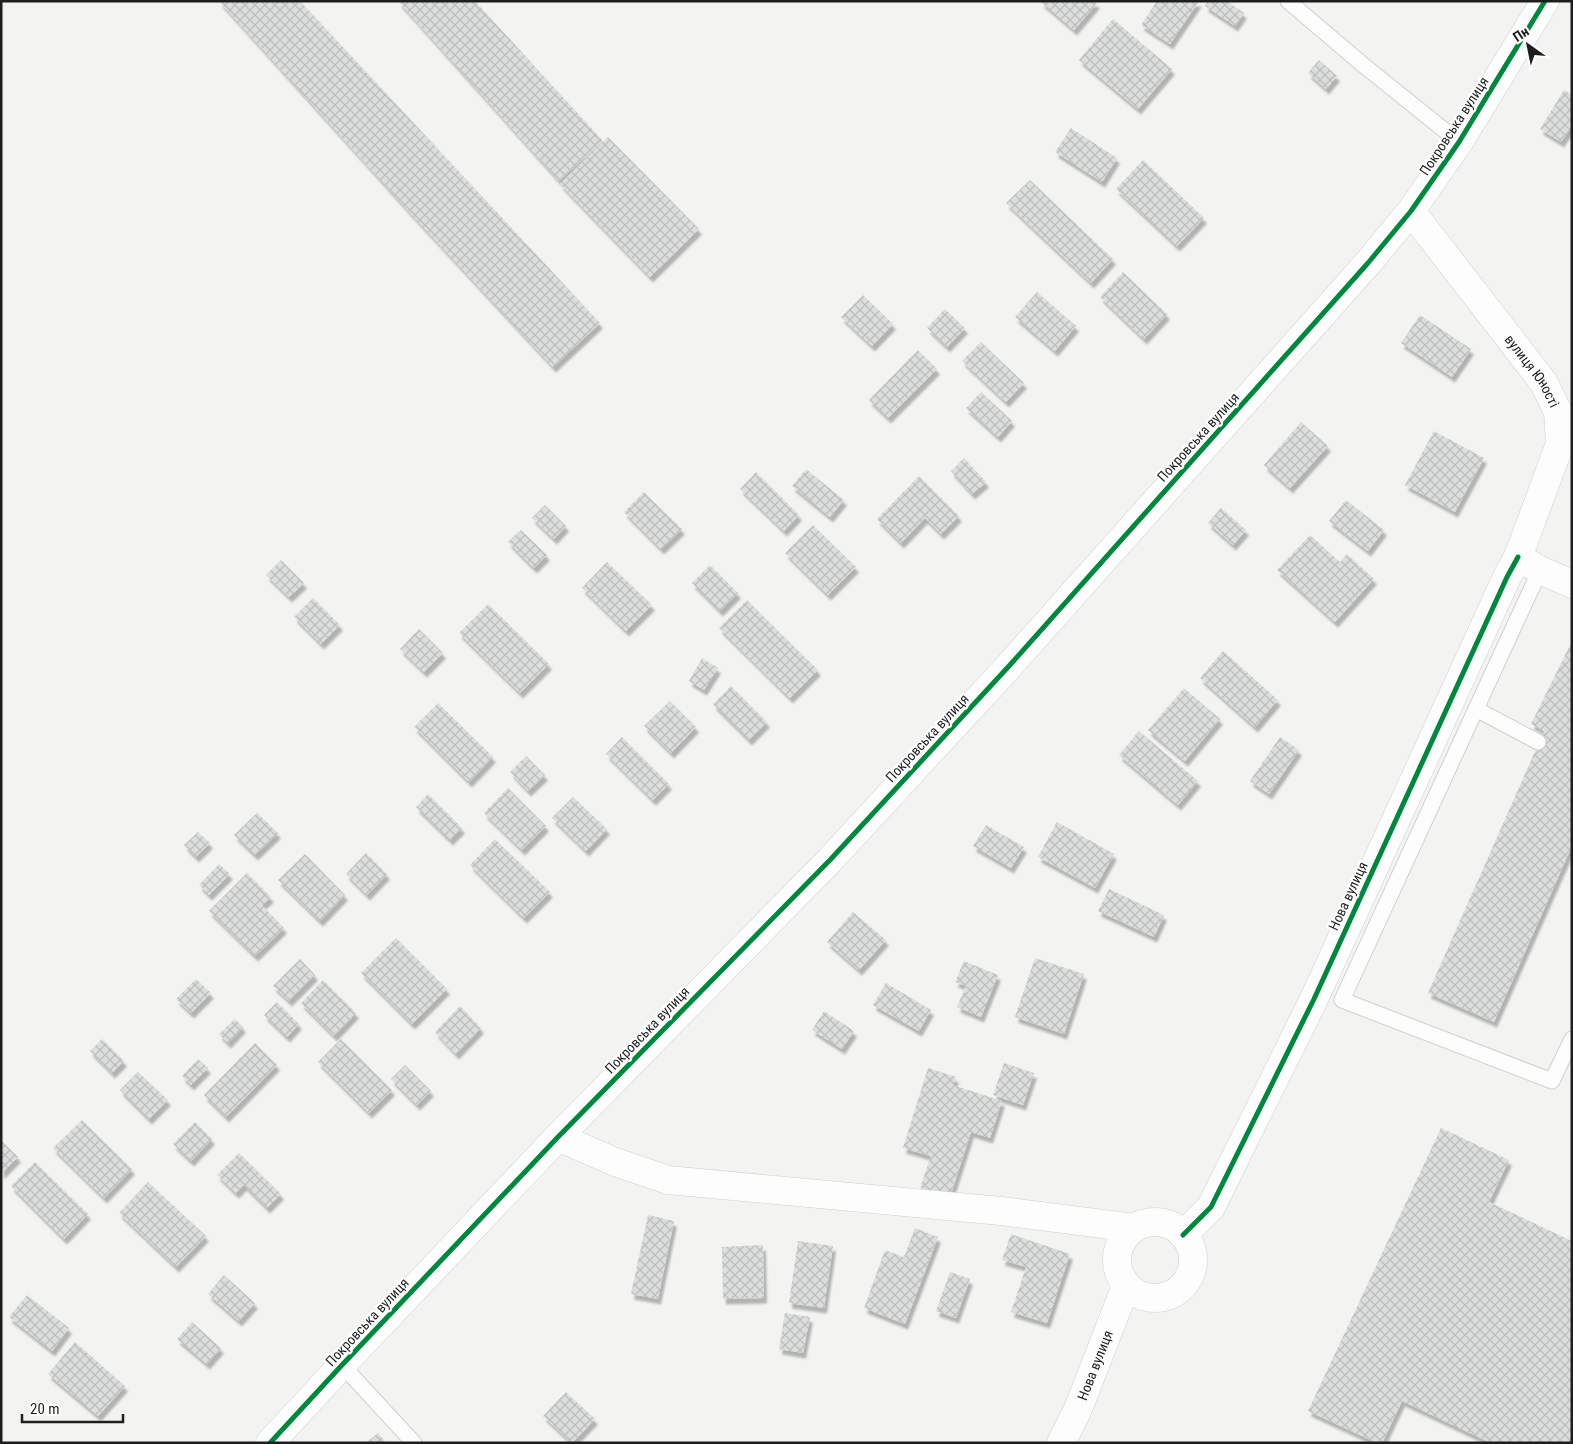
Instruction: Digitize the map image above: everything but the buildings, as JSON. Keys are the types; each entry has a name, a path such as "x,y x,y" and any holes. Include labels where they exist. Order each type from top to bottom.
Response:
{"street":[{"name":"Покровська вулиця","path":"270,1443 558,1137 830,860 1010,666 1368,263 1411,211 1459,142 1545,1"},
{"name":"вулиця Юності","path":"1411,211 1544,383 1558,412 1560,444 1529,564"},
{"path":"1529,564 1572,584"},
{"name":"Нова вулиця","path":"1183,1235 1211,1207 1314,999 1502,586 1529,564"},
{"path":"558,1137 614,1162 668,1180 1001,1211 1134,1228"},
{"path":"1160,1222 1173,1227 1183,1235 1190,1246 1193,1259 1191,1272 1185,1284 1175,1293 1163,1298 1150,1299 1137,1294 1126,1286 1119,1275 1116,1262 1118,1249 1124,1237 1134,1228 1146,1223 1160,1222"},
{"name":"Нова вулиця","path":"1061,1443 1078,1409 1126,1286"}],"lane":[{"path":"1288,1 1362,64 1459,142"},
{"path":"1529,564 1476,709 1342,1000 1552,1081 1572,1039"},
{"path":"1476,709 1538,742"},
{"path":"342,1365 414,1443"}],"cycle path":[{"path":"270,1443 558,1137 830,860 1009,666 1368,263 1411,211 1459,142 1545,1"},
{"path":"1183,1235 1211,1207 1314,999 1507,577 1518,557"}]}
